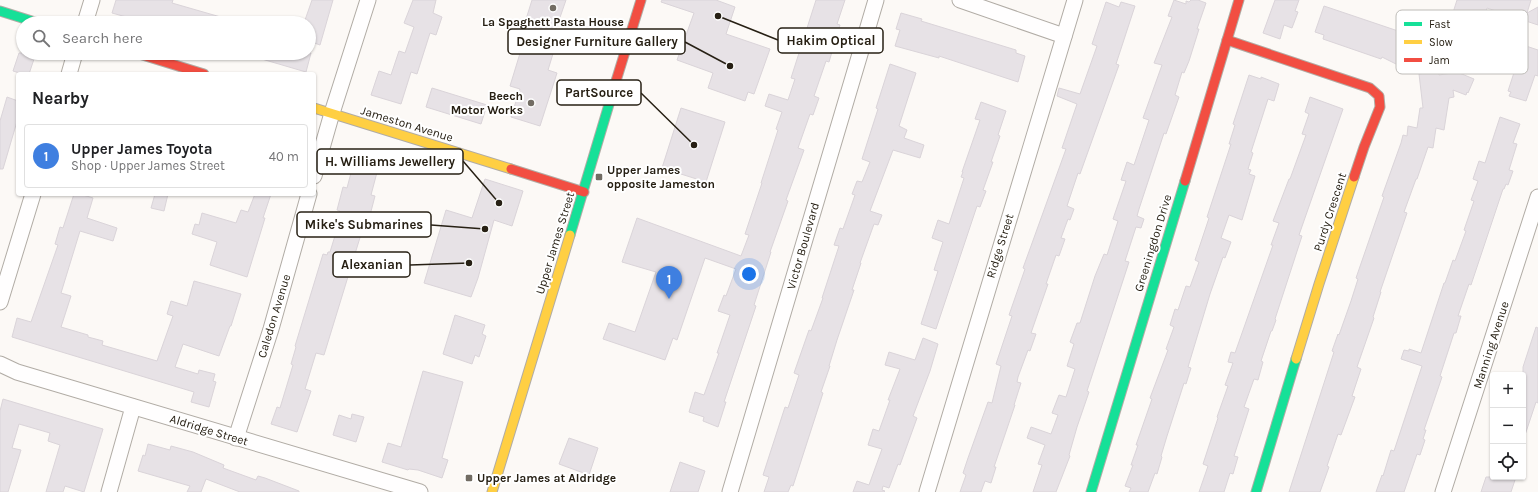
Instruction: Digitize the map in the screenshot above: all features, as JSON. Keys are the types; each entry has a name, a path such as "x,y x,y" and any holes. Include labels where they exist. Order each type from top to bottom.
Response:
{"street":[{"path":"87,16 92,0"},
{"path":"316,169 368,0"},
{"name":"Upper James Street","path":"492,492 641,0"},
{"name":"Victor Boulevard","path":"730,492 876,0"},
{"path":"960,0 1064,36"},
{"name":"Ridge Street","path":"927,492 1075,0"},
{"name":"Greeningdon Drive","path":"1091,492 1239,0"},
{"path":"0,11 16,16"},
{"name":"Purdy Crescent","path":"1226,40 1370,88 1379,96 1380,107 1364,148 1319,284 1256,492"},
{"path":"70,72 73,60"},
{"path":"159,60 198,72"},
{"name":"Jameston Avenue","path":"316,109 584,192"},
{"path":"0,302 32,196"},
{"name":"Caledon Avenue","path":"236,438 271,329 308,196"},
{"name":"Manning Avenue","path":"1443,492 1538,197"},
{"name":"Aldridge Street","path":"0,364 17,372 420,492"},
{"path":"109,492 133,407"}],"building":[{"path":"116,0 173,0 172,3 217,16 123,16 112,13"},
{"path":"312,0 333,0 320,45 316,44 316,16 306,16"},
{"path":"413,0 436,0 433,13 442,17 436,35 430,33 417,74 411,72 401,104 371,95 379,71 391,75 399,51 405,53 414,27 404,23"},
{"path":"532,0 566,0 556,29 560,31 548,70 557,73 540,126 511,117 520,89 510,86 521,50 517,48"},
{"path":"662,0 716,0 735,7 726,34 770,49 754,94 748,92 745,101 708,88 713,73 677,60 694,13 661,2"},
{"path":"816,0 845,0 837,24 840,25 829,62 826,61 814,96 819,98 813,115 810,114 798,148 804,150 786,200 788,201 770,252 754,305 756,306 724,402 726,402 718,427 703,421 704,417 689,412 695,392 704,395 719,353 717,353 730,315 718,311 724,295 726,296 736,269 705,258 677,340 673,338 665,360 603,339 609,323 635,332 656,272 622,262 637,218 741,256 749,235 745,234 762,183 782,112 765,106 769,94 788,100 795,79 791,78"},
{"path":"1174,0 1186,4 1186,1 1189,2 1191,0 1198,0 1206,3 1197,29 1199,29 1189,61 1184,73 1182,72 1175,95 1179,97 1166,134 1164,133 1139,209 1137,216 1144,219 1141,228 1136,227 1125,261 1129,262 1087,391 1089,392 1077,427 1069,455 1070,456 1056,492 1033,492 1042,465 1038,464 1045,445 1027,438 1031,427 1051,434 1058,415 1052,413 1059,395 1066,397 1075,369 1067,366 1074,344 1070,342 1077,323 1080,323 1095,276 1104,254 1107,255 1118,221 1113,219 1126,181 1121,180 1127,162 1134,165 1149,120 1143,118 1162,65 1154,63 1172,17 1168,16"},
{"path":"1275,0 1299,0 1295,11 1298,12 1292,28 1284,25 1280,39 1263,33"},
{"path":"1457,0 1531,0 1528,10 1493,10 1487,8 1486,10 1454,10"},
{"path":"1106,2 1119,7 1121,2 1135,6 1116,64 1119,65 1067,206 1074,209 1070,220 1068,219 1061,238 1065,239 1059,256 1056,255 1046,284 1048,284 1031,333 1036,334 1030,351 1028,350 1018,377 1017,382 1021,383 994,467 996,467 991,483 985,481 981,492 960,492 966,475 963,473 988,402 992,403 1001,366 996,364 1012,316 1009,315 1025,269 1023,268 1066,149 1062,148 1077,104 1057,96 1059,88 1080,94 1097,46 1092,44"},
{"path":"1324,6 1396,30 1396,64 1382,57 1381,59 1323,39 1324,35 1315,32"},
{"path":"1538,7 1538,25 1528,22 1528,12"},
{"path":"901,13 922,19 921,21 1016,50 1016,53 1025,56 1018,82 939,56 939,58 895,46 900,30 896,29"},
{"path":"1528,47 1538,50 1538,76 1535,75 1526,101 1509,96 1511,92 1508,91 1514,74 1528,74"},
{"path":"17,60 34,60 30,72 13,71"},
{"path":"265,60 309,60 306,72"},
{"path":"890,64 916,73 899,126 907,130 904,138 924,145 920,158 893,150 870,211 882,215 878,225 874,224 860,263 852,290 854,290 837,340 821,392 823,393 793,486 791,485 788,492 764,492 769,477 763,475 785,407 788,408 799,375 794,373 809,330 811,331 823,298 839,246 834,245 840,228 843,229 855,195 852,194 857,181 862,182 870,162 862,159 878,109 876,108"},
{"path":"1419,74 1462,74 1474,79 1466,95 1453,90 1454,97 1449,98 1444,130 1436,128 1433,148 1428,147 1416,179 1404,212 1407,213 1380,292 1374,318 1357,367 1361,369 1352,396 1355,397 1341,435 1338,434 1320,492 1289,492 1334,352 1332,351 1351,301 1358,279 1356,278 1384,197 1382,196 1403,135 1407,136 1408,126 1417,128 1420,108 1423,108"},
{"path":"1249,75 1261,79 1261,77 1279,84 1274,101 1268,99 1251,152 1253,153 1248,169 1251,170 1249,174 1255,176 1242,220 1229,215 1221,238 1231,242 1225,258 1223,257 1210,294 1188,367 1191,368 1186,384 1184,383 1167,436 1157,474 1155,473 1148,492 1129,492 1131,488 1125,486 1133,465 1131,465 1138,445 1136,445 1152,399 1150,398 1168,350 1166,349 1174,327 1170,325 1175,309 1178,310 1186,286 1190,287 1199,262 1195,260 1209,218 1207,217 1231,144 1229,144 1235,125 1233,124"},
{"path":"432,88 487,105 481,124 426,107"},
{"path":"7,97 16,100 16,125 3,169 0,169 0,121"},
{"path":"1310,97 1343,109 1299,235 1302,236 1275,319 1276,320 1261,361 1263,362 1258,380 1254,379 1244,407 1249,409 1234,456 1238,457 1233,474 1230,473 1224,492 1199,492 1208,466 1203,464 1228,386 1225,385 1233,363 1228,362 1231,352 1235,353 1273,245 1271,245 1279,223 1273,221 1306,135 1302,134 1309,114 1305,112"},
{"path":"981,102 1006,111 998,135 1000,136 991,162 993,162 983,190 986,191 980,207 977,206 936,329 921,324 938,271 934,270 943,242 932,238 938,220 949,224 964,178 961,177 962,172 980,120 975,119"},
{"path":"681,108 725,122 706,182 662,168"},
{"path":"1500,117 1520,124 1513,143 1517,144 1509,170 1513,171 1508,185 1506,184 1503,189 1471,285 1469,284 1458,316 1461,316 1440,376 1442,377 1424,430 1426,430 1423,439 1425,440 1420,455 1417,454 1404,492 1376,492 1382,475 1383,476 1391,450 1394,451 1422,366 1401,359 1404,350 1409,351 1409,349 1421,353 1444,283 1453,260 1455,261 1466,231 1464,230 1474,201 1471,200 1478,181 1473,179 1479,161 1485,163"},
{"path":"356,154 380,161 371,195 375,196 369,219 366,218 324,355 316,353 305,389 311,391 297,432 271,424 277,407 280,408 293,365 291,364 295,346 323,254 327,255 328,252 330,252 338,226 335,226 340,211 337,210 343,187 347,188"},
{"path":"485,179 523,191 512,226 494,220 478,278 471,297 424,283 446,210 472,218"},
{"path":"73,196 86,196 93,198 87,218 117,228 113,241 80,231 61,293 71,296 61,327 103,341 102,345 157,361 173,316 167,314 171,301 187,306 194,281 241,294 231,326 219,356 183,344 175,367 198,374 199,370 215,374 213,381 216,382 209,407 191,402 194,392 12,337 17,318 31,322 58,245 55,244 60,227 63,228"},
{"path":"154,196 168,196 164,211 151,208"},
{"path":"254,196 270,196 247,277 210,265 217,242 192,234 195,224 199,225 202,213 236,223 241,210 248,212"},
{"path":"455,315 485,325 482,334 486,336 479,357 475,355 472,364 443,354"},
{"path":"1536,327 1538,328 1538,403 1536,402 1526,432 1526,372 1523,372 1523,367"},
{"path":"923,338 938,344 930,371 913,416 917,418 900,465 898,464 889,488 883,486 882,490 885,491 884,492 853,492 857,481 869,485 882,449 868,445 873,429 879,431 890,400 888,400 900,369 885,365 889,352 915,360"},
{"path":"423,371 463,382 442,458 448,460 442,478 418,470 408,470 382,462 388,443 401,447"},
{"path":"3,399 103,429 84,492 65,486 63,492 46,492 60,445 48,441 50,433 19,424 12,448 21,450 8,492 0,492 0,411"},
{"path":"352,414 364,417 356,442 333,435 339,415 351,419"},
{"path":"569,438 598,448 589,475 559,464"},
{"path":"148,444 170,450 171,446 193,452 224,465 223,468 256,480 258,476 265,478 299,492 240,492 206,479 201,492 187,492 190,486 138,471 143,455 145,456"},
{"path":"680,462 705,471 698,492 670,492"},
{"path":"1486,477 1490,477 1490,480 1515,480 1511,492 1481,492"}],"traffic: fast":[{"path":"0,11 16,16"},
{"path":"570,235 616,81"},
{"path":"1091,492 1185,181"},
{"path":"1256,492 1296,359"}],"traffic: slow":[{"path":"316,109 511,169"},
{"path":"1296,359 1354,177"},
{"path":"492,492 570,235"}],"traffic: jam":[{"path":"616,81 641,0"},
{"path":"1185,181 1239,0"},
{"path":"1227,40 1370,88 1379,96 1380,107 1354,177"},
{"path":"159,60 198,72"},
{"path":"511,169 584,192"}],"place":[{"name":"La Spaghett Pasta House","path":"553,8"},
{"name":"Hakim Optical","path":"718,16"},
{"name":"Designer Furniture Gallery","path":"730,66"},
{"name":"Beech Motor Works","path":"531,103"},
{"name":"PartSource","path":"694,145"},
{"name":"Upper James opposite Jameston","path":"599,177"},
{"name":"H. Williams Jewellery","path":"499,203"},
{"name":"Mike's Submarines","path":"485,229"},
{"name":"Alexanian","path":"469,263"},
{"name":"Upper James Toyota","path":"669,299"},
{"name":"Upper James at Aldridge","path":"469,478"}]}
